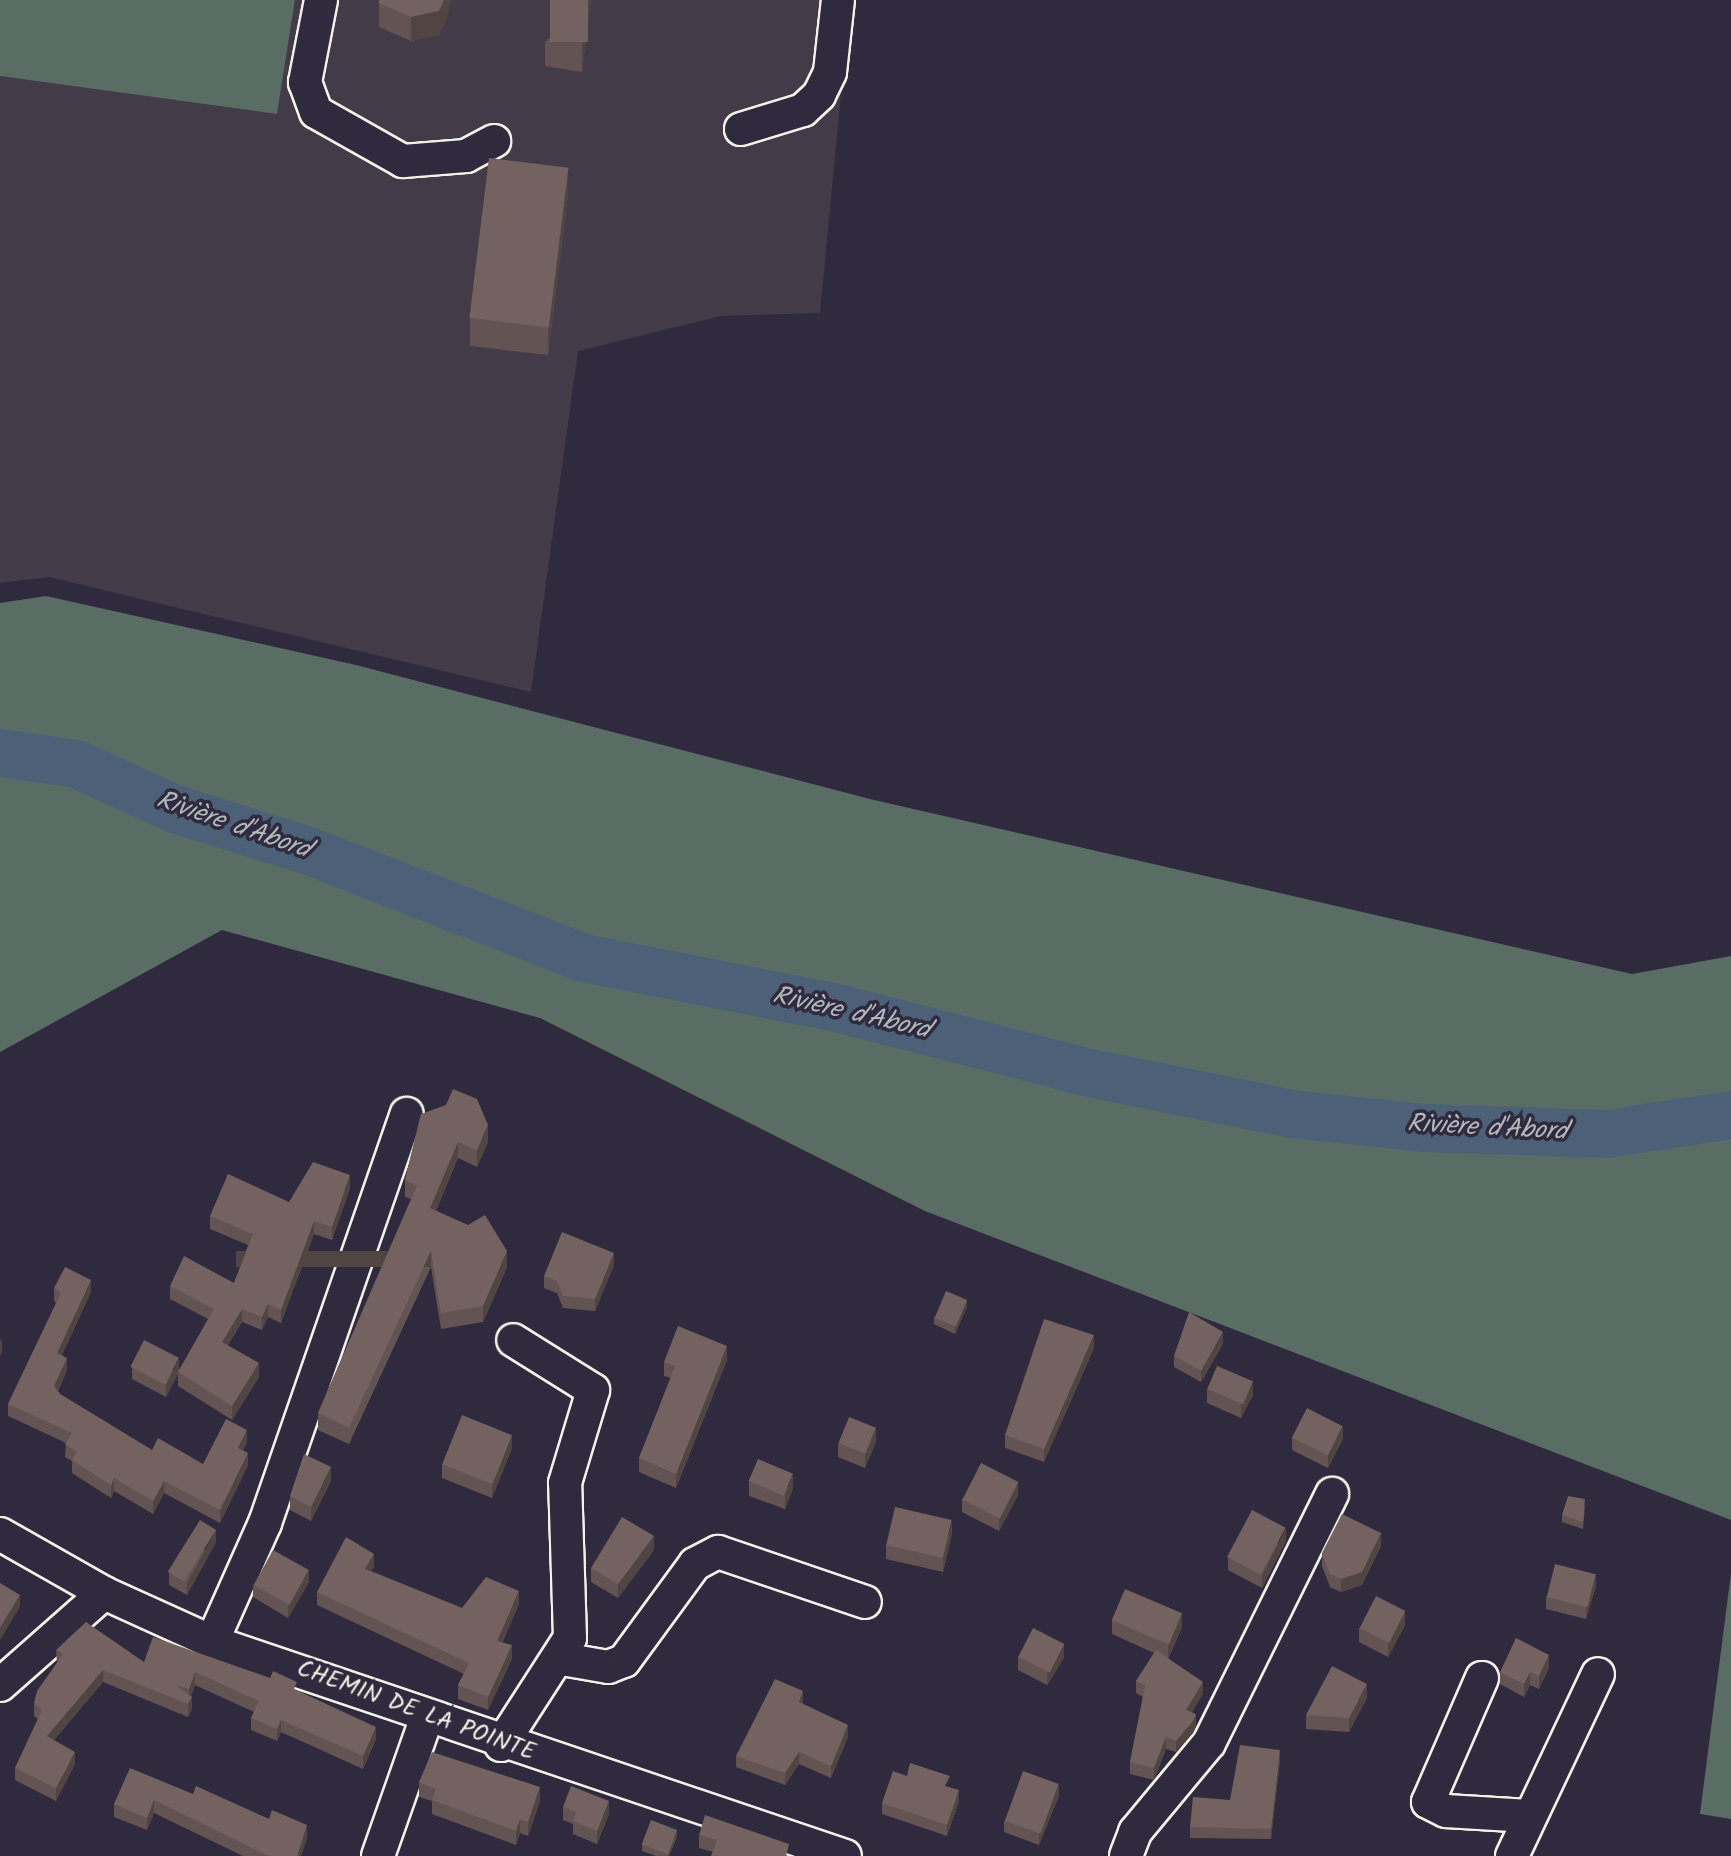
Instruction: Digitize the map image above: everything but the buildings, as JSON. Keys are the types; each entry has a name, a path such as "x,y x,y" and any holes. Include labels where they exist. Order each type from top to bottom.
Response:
{"street":[{"path":"321,0 305,82 316,112 403,161 466,156 494,141"},
{"path":"741,129 803,110 819,95 830,72 838,0"},
{"path":"212,1642 265,1523 407,1114"},
{"path":"501,1745 562,1659 573,1589 565,1483 593,1390 513,1340"},
{"path":"1126,1856 1135,1832 1209,1743 1332,1494"},
{"name":"CHEMIN DE LA POINTE","path":"0,1534 104,1593 212,1642 501,1745 845,1856"},
{"path":"562,1659 608,1667 624,1661 695,1564 718,1552 865,1602"},
{"path":"0,1685 104,1593"},
{"path":"1512,1856 1598,1674"},
{"path":"1482,1678 1428,1802 1446,1811 1529,1816"},
{"path":"378,1856 427,1717"}],"shaded area":[{"path":"295,0 850,0 820,313 721,316 578,351 531,692 49,577 0,583 0,76 277,113"}],"green space":[{"path":"0,0 295,0 277,114 0,76"},
{"path":"46,596 356,665 870,799 1632,974 1731,956 1731,1520 925,1211 540,1018 222,930 0,1052 0,603"},
{"path":"1731,1573 1731,1819 1700,1814"}],"waterway":[{"name":"Rivière d'Abord","path":"0,753 76,764 175,809 309,851 583,958 837,1008 1090,1073 1292,1114 1425,1128 1607,1134 1731,1115"}]}
